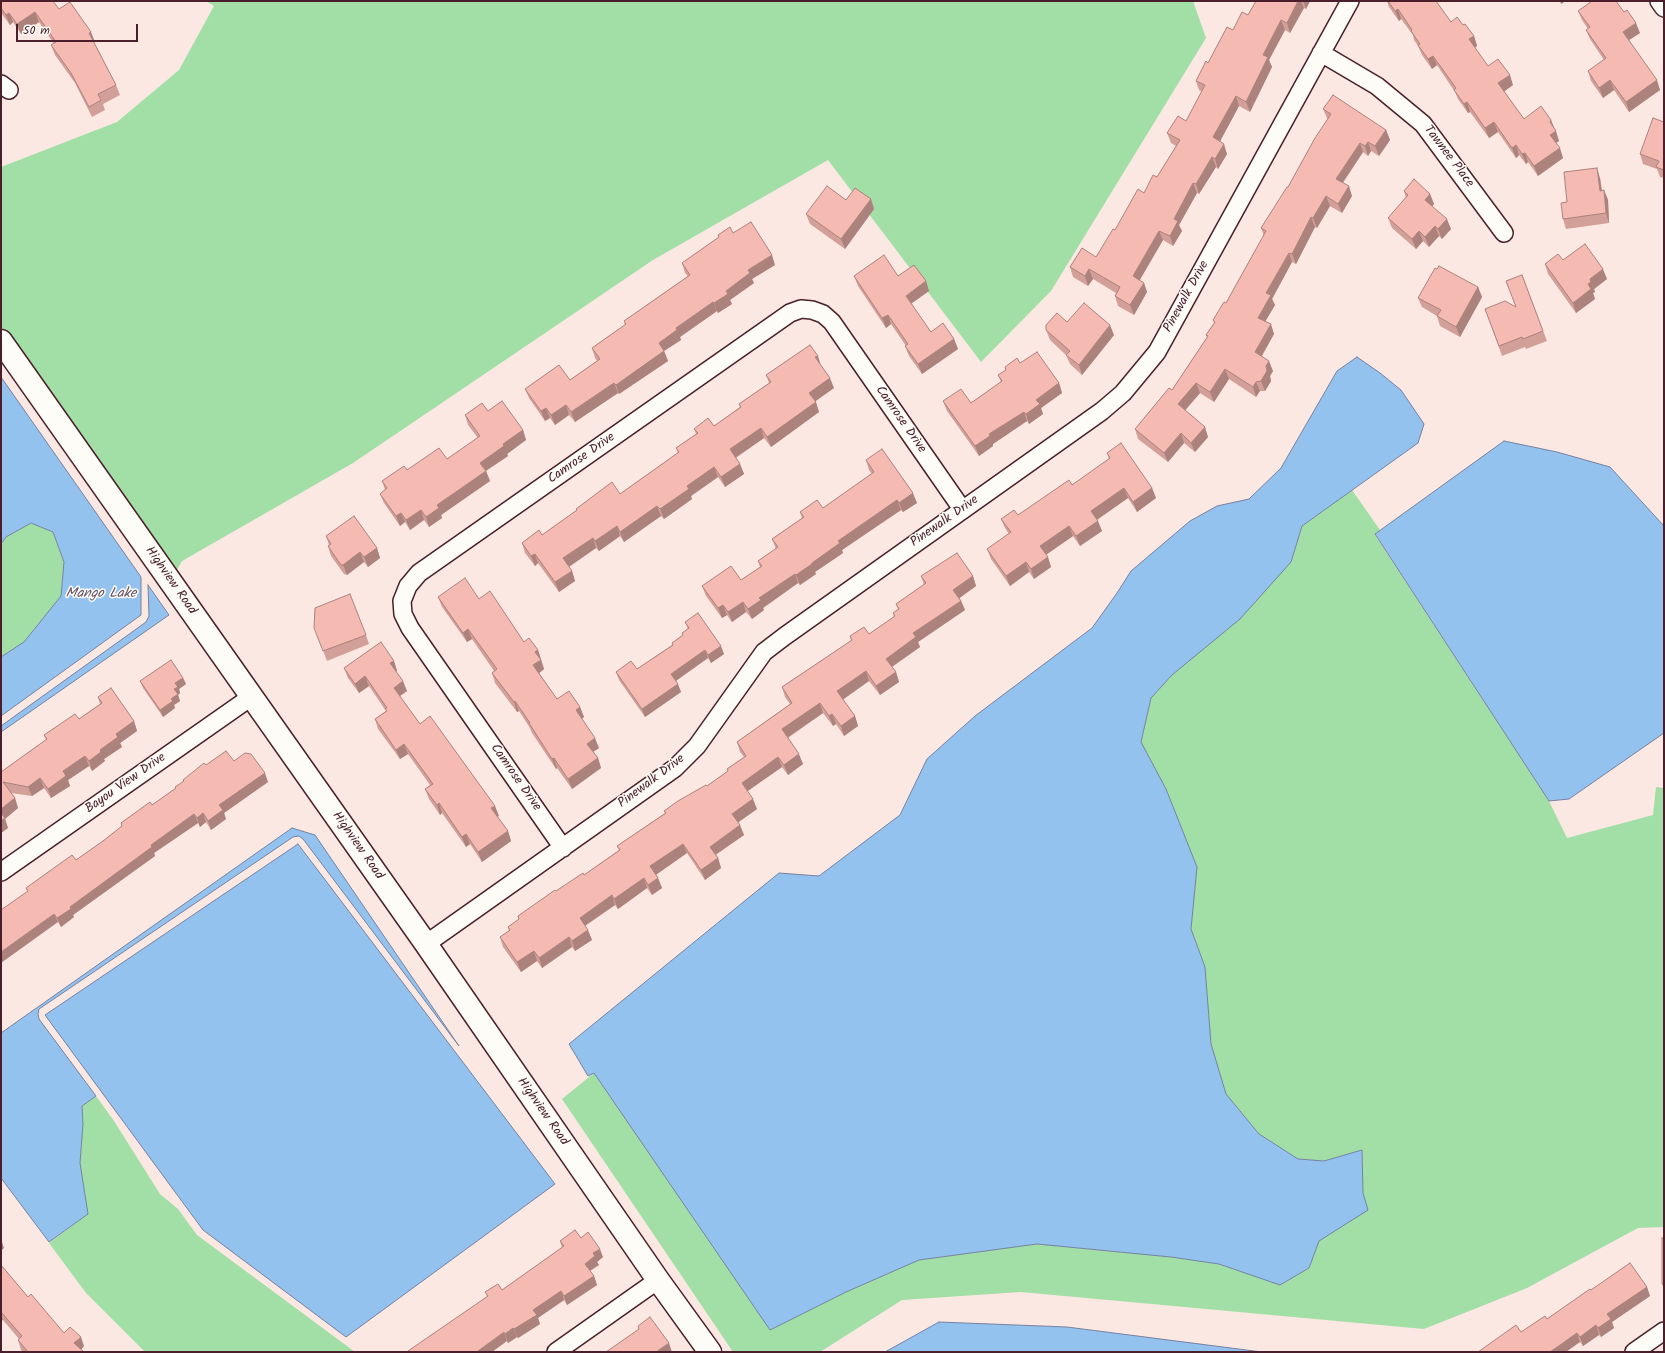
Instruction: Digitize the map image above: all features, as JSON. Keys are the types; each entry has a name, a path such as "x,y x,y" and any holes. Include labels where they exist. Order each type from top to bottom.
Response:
{"street":[{"name":"Pinewalk Drive","path":"426,944 675,768 697,746 764,652 962,509 1102,411 1123,393 1157,352 1350,1"},
{"path":"1659,1 1664,8"},
{"name":"Tawnee Place","path":"1321,53 1377,86 1423,124 1504,233"},
{"name":"Camrose Drive","path":"563,848 410,628 403,614 402,601 408,586 419,573 790,313 801,309 812,310 823,314 832,322 962,509"},
{"name":"Highview Road","path":"1,341 426,944 658,1280 710,1352"},
{"name":"Bayou View Drive","path":"1,872 251,697"},
{"path":"556,1352 658,1280"},
{"path":"1634,1352 1664,1331"}],"green space":[{"path":"206,1 1193,1 1206,38 1051,291 981,362 828,160 653,260 353,463 182,561 175,573 1,326 1,167 117,122 179,70 214,6"},
{"path":"1352,490 1380,530 1375,535 1549,801 1567,838 1653,815 1656,787 1664,788 1664,1227 1638,1228 1527,1288 1424,1329 1021,1292 902,1300 820,1352 733,1352 562,1099 594,1073 770,1330 846,1292 919,1260 1037,1244 1171,1257 1219,1264 1280,1285 1309,1268 1319,1241 1367,1210 1363,1193 1362,1150 1324,1161 1298,1159 1259,1134 1226,1094 1211,1044 1205,967 1191,929 1197,867 1166,789 1141,742 1151,698 1172,675 1291,562 1302,526"},
{"path":"31,523 53,532 64,562 61,596 24,642 1,657 1,544 6,537"},
{"path":"96,1096 114,1121 160,1194 178,1209 197,1235 355,1352 145,1352 86,1293 49,1243 88,1214 80,1163 83,1124 82,1106"}],"water":[{"path":"1357,357 1401,390 1424,424 1418,443 1302,526 1291,562 1240,619 1172,675 1151,698 1141,742 1166,789 1197,867 1191,929 1205,967 1211,1044 1226,1094 1259,1134 1298,1159 1324,1161 1362,1150 1363,1193 1368,1210 1319,1241 1309,1268 1280,1285 1219,1264 1171,1257 1037,1244 919,1260 846,1292 770,1330 594,1073 588,1076 569,1044 779,873 819,876 900,815 927,759 975,716 1092,628 1131,571 1190,521 1217,506 1249,499 1281,468 1337,371"},
{"name":"Mango Lake","path":"1,377 141,577 141,615 1,716 1,657 24,642 61,596 64,562 53,532 31,523 6,537 1,544"},
{"path":"1504,441 1557,452 1610,467 1664,526 1664,733 1569,799 1549,801 1375,534"},
{"path":"148,585 169,615 1,732 1,726 146,622 149,616"},
{"path":"292,828 315,835 459,1046 303,839 299,836 293,837 39,1009 39,1019 96,1096 82,1106 83,1124 80,1163 88,1214 49,1242 1,1178 1,1033"},
{"path":"298,844 555,1184 346,1337 203,1230 45,1015"},
{"path":"939,1322 1067,1327 1262,1352 885,1352"}],"building":[{"path":"1,1 53,1 59,9 70,2 91,32 89,33 116,85 98,94 101,100 89,107 71,73 51,45 56,42 35,12 17,24 9,13 6,15 1,8"},
{"path":"1256,1 1298,1 1287,23 1281,20 1263,55 1268,57 1246,102 1236,96 1213,137 1224,144 1215,159 1212,157 1196,184 1193,183 1174,219 1178,221 1170,236 1159,231 1133,276 1144,283 1130,305 1115,296 1120,287 1089,269 1085,276 1070,267 1082,248 1096,257 1113,229 1115,230 1138,189 1144,193 1153,175 1157,177 1180,140 1167,133 1178,116 1186,121 1205,85 1196,81 1206,61 1208,63 1227,27 1233,30 1242,12 1248,15"},
{"path":"1388,1 1436,1 1451,22 1457,17 1463,25 1465,24 1474,36 1469,39 1488,66 1498,59 1510,75 1498,83 1524,119 1541,106 1551,120 1550,122 1556,131 1550,135 1560,148 1534,166 1525,153 1522,154 1516,145 1512,148 1494,122 1485,128 1467,102 1464,104 1454,90 1456,88 1433,56 1428,59 1418,45 1420,44 1398,9 1395,11"},
{"path":"1592,1 1616,1 1624,12 1627,10 1636,23 1623,32 1657,80 1626,102 1610,80 1599,88 1588,71 1606,58 1586,30 1590,27 1578,11"},
{"path":"1333,95 1386,130 1375,146 1368,142 1365,146 1360,143 1336,179 1349,186 1338,204 1326,196 1313,218 1311,217 1292,254 1289,253 1266,293 1271,295 1258,318 1271,324 1255,352 1269,361 1266,366 1267,371 1261,381 1256,382 1253,387 1225,369 1210,392 1196,383 1178,404 1205,427 1191,443 1181,433 1164,453 1135,429 1169,388 1172,390 1208,336 1206,335 1215,322 1213,320 1224,302 1226,303 1266,231 1261,228 1288,187 1315,138 1331,114 1323,109"},
{"path":"1653,118 1664,122 1664,170 1656,167 1659,161 1640,154"},
{"path":"1597,168 1600,191 1604,190 1606,213 1563,219 1561,203 1567,202 1564,172"},
{"path":"1414,179 1430,194 1425,200 1447,219 1438,229 1435,226 1425,237 1419,231 1412,239 1388,218 1408,195 1404,191"},
{"path":"827,186 846,200 855,188 871,199 841,239 806,214"},
{"path":"751,222 772,255 748,270 750,273 726,291 728,294 714,303 713,302 676,328 677,330 659,343 664,351 616,385 614,383 571,412 566,405 551,415 546,408 541,411 525,389 559,365 570,380 600,359 592,348 626,324 624,321 690,275 682,263 719,237 718,235 730,227 733,233"},
{"path":"1585,244 1603,269 1590,279 1591,282 1588,284 1591,289 1573,303 1545,264 1558,254 1563,260"},
{"path":"884,255 898,276 914,265 926,281 906,296 931,332 943,323 954,339 918,364 905,346 908,344 888,315 882,318 854,276"},
{"path":"1439,266 1478,287 1456,327 1437,316 1441,310 1418,298 1435,268 1437,269"},
{"path":"1522,275 1543,331 1499,346 1485,309 1505,301 1516,307 1506,281"},
{"path":"1084,303 1110,325 1079,365 1066,355 1070,351 1046,330 1046,325 1057,313 1067,322"},
{"path":"810,345 818,356 815,357 830,378 809,393 816,402 767,437 761,428 730,449 740,464 721,477 714,467 687,486 689,489 660,509 657,506 620,532 617,526 595,541 593,538 563,558 572,571 555,582 535,554 531,556 522,543 539,530 542,535 612,482 620,494 679,452 676,448 698,433 694,429 708,418 714,426 741,407 739,404 771,382 766,375"},
{"path":"1037,352 1059,383 1036,400 1040,404 1026,414 1024,412 989,434 990,436 975,446 943,401 961,389 971,403 1002,381 998,375 1006,370 1005,367 1017,358 1020,363"},
{"path":"502,401 523,430 480,463 486,471 437,505 439,508 426,517 421,510 406,520 401,513 396,516 380,494 387,488 382,481 404,466 407,470 439,448 447,459 480,436 465,415 482,403 488,411"},
{"path":"1121,443 1152,488 1133,502 1124,488 1091,511 1098,521 1076,536 1069,526 1040,546 1048,557 1031,569 1026,562 1006,576 987,549 1011,532 1001,519 1014,510 1018,515 1069,480 1072,485 1110,458 1107,453"},
{"path":"882,449 913,493 899,503 897,500 838,541 840,543 796,575 795,574 759,598 761,600 748,609 743,602 728,612 723,605 718,608 702,586 731,566 741,580 762,566 758,561 778,547 772,539 804,517 800,512 817,500 823,508 874,472 866,460"},
{"path":"354,516 377,548 364,557 360,552 341,565 328,546 331,544 326,536"},
{"path":"957,553 973,576 953,590 961,601 913,633 916,637 886,659 896,672 876,686 866,671 837,691 855,716 841,726 832,714 829,716 820,703 782,729 799,754 784,765 778,757 742,783 753,799 732,814 740,825 710,847 718,858 701,870 683,844 650,866 658,878 648,885 644,878 614,899 612,895 580,918 588,930 572,941 569,937 539,958 534,951 517,962 500,937 510,930 508,927 519,919 518,916 555,890 556,891 583,873 584,875 620,850 617,846 666,813 664,811 678,801 706,785 707,786 728,771 727,769 746,756 737,742 792,703 782,687 852,640 850,636 864,627 869,634 895,616 893,613 899,609 896,604 926,583 921,576"},
{"path":"465,578 479,599 490,591 524,642 529,638 538,650 535,652 541,660 533,665 557,699 569,691 580,707 576,710 595,738 587,744 598,758 568,779 554,758 552,759 515,701 514,702 492,673 497,669 468,629 463,633 438,597"},
{"path":"350,594 366,635 323,651 314,628 315,608"},
{"path":"698,613 721,646 708,655 705,650 671,674 678,684 642,709 616,672 631,661 637,669 673,645 672,643 683,635 682,633 689,628 685,622"},
{"path":"381,642 394,661 390,663 403,681 394,688 420,724 430,716 495,806 491,808 508,831 478,852 466,834 462,837 439,803 437,805 425,789 433,784 404,744 396,750 375,719 387,711 385,709 387,708 365,676 355,684 344,668"},
{"path":"171,660 183,678 175,683 178,687 174,689 178,694 171,699 173,701 160,710 140,681"},
{"path":"111,688 134,721 116,734 118,737 100,750 101,752 89,761 85,756 63,771 66,776 48,789 40,778 28,787 3,782 15,798 1,809 1,772 47,739 44,735 75,714 79,719 102,703 98,697"},
{"path":"226,751 234,761 245,753 251,754 265,773 219,805 223,810 208,821 203,813 197,818 194,814 70,907 71,909 57,918 54,914 1,952 1,910 28,891 26,888 72,855 76,860 122,826 121,823 150,802 152,805 176,788 175,787 204,763 206,765"},
{"path":"1,813 5,818 1,821"},
{"path":"575,1230 581,1238 588,1232 600,1249 593,1253 595,1256 585,1264 594,1276 564,1296 561,1291 533,1310 537,1315 505,1334 504,1332 478,1352 408,1352 488,1296 485,1292 498,1284 502,1290 564,1246 560,1241"},
{"path":"1662,1238 1664,1238 1664,1284 1662,1284"},
{"path":"1630,1263 1647,1287 1607,1314 1611,1319 1598,1328 1596,1325 1580,1337 1577,1333 1550,1352 1478,1352 1516,1325 1521,1332 1545,1316 1547,1319"},
{"path":"1,1265 28,1297 31,1294 64,1333 70,1327 81,1337 74,1343 84,1352 28,1352 18,1340 22,1336 1,1312"},
{"path":"650,1317 669,1343 656,1352 606,1352 639,1329 638,1326"}]}
